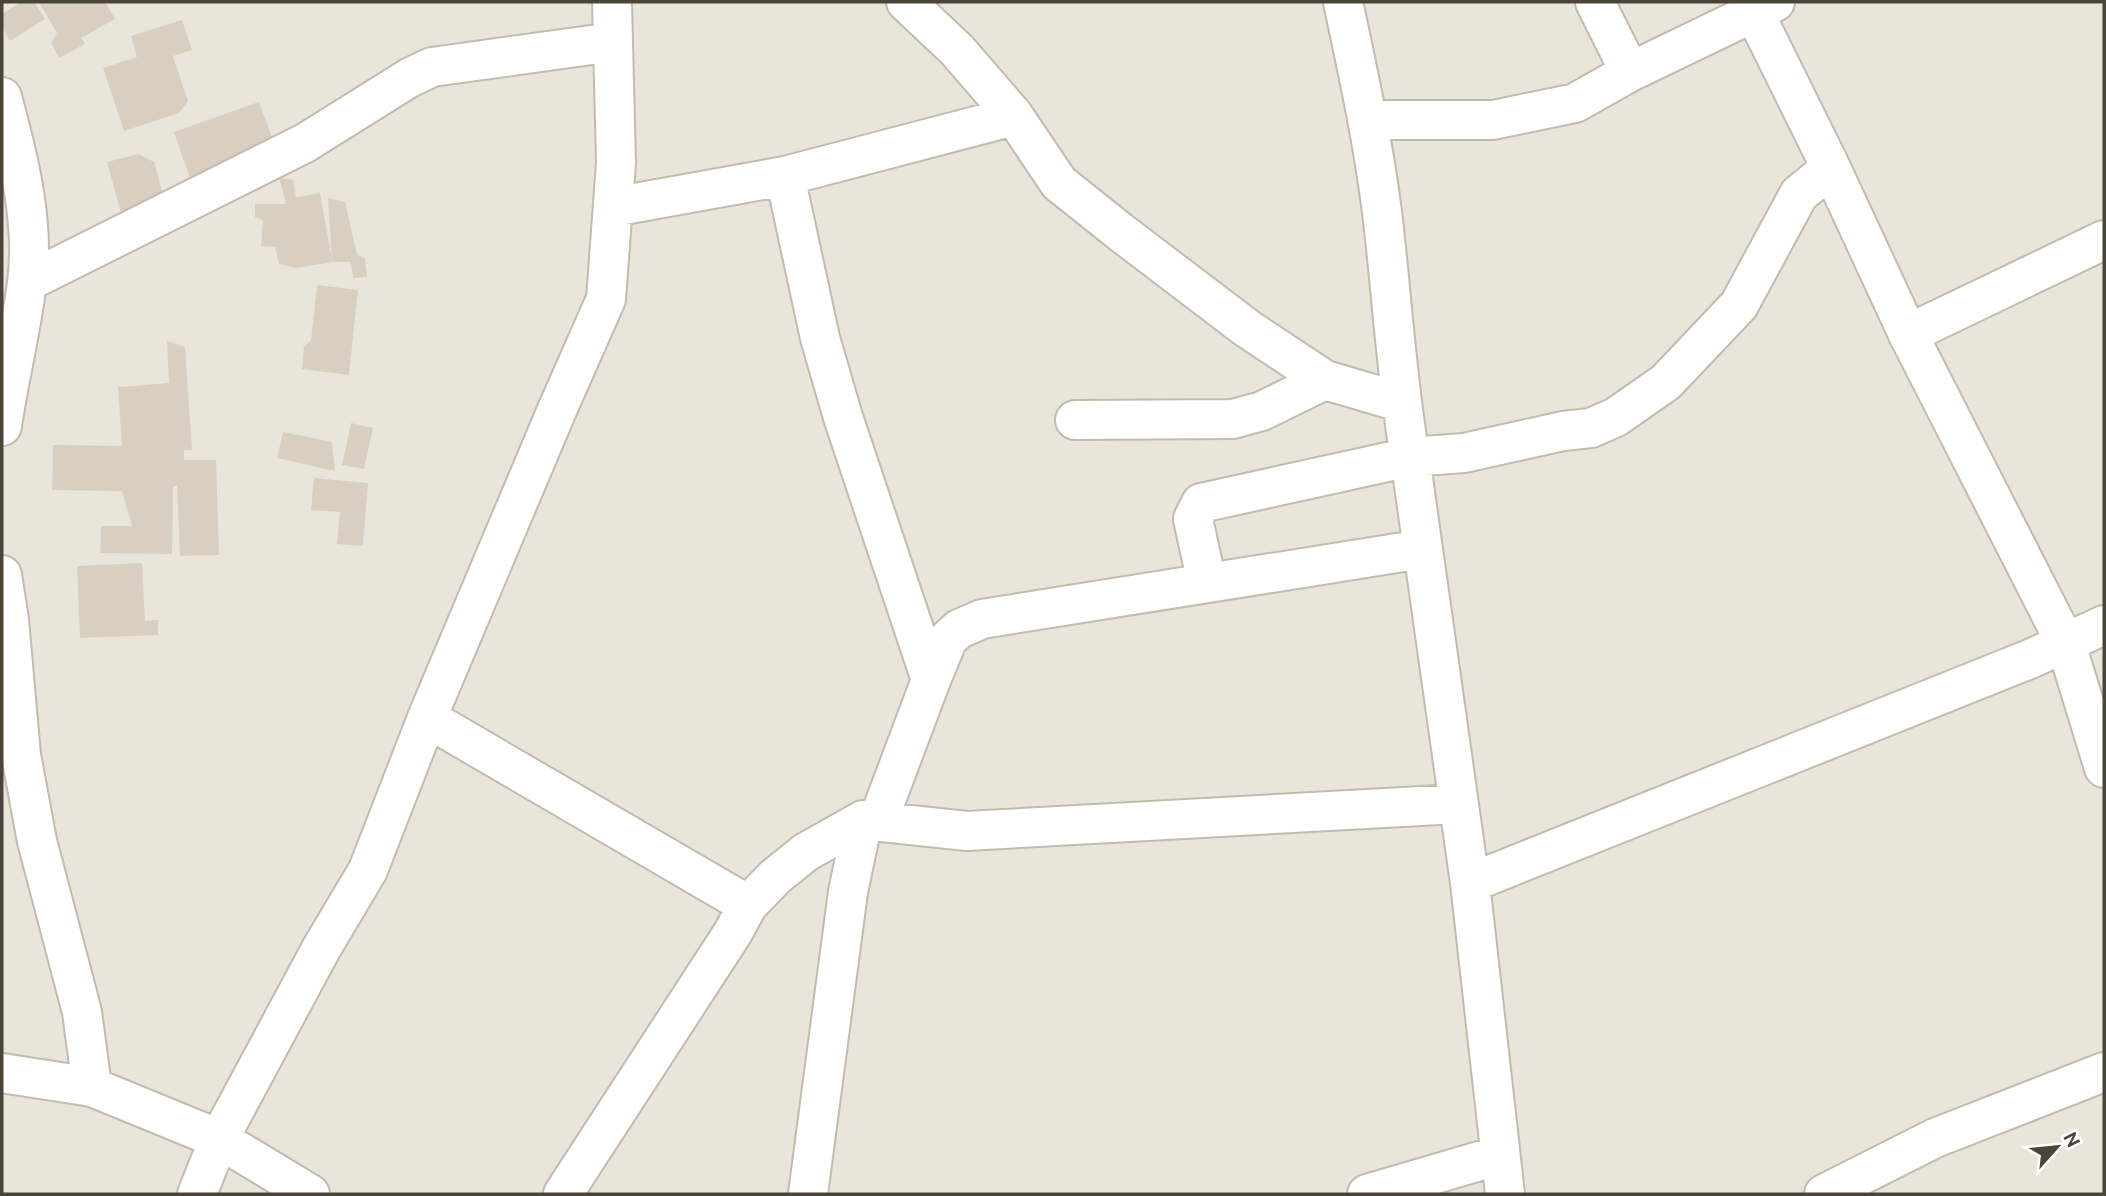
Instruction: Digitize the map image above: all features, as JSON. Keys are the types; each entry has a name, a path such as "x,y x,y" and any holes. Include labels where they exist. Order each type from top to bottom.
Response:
{"street":[{"path":"197,1194 219,1139 321,948 368,870 427,718 606,299 616,163 612,2"},
{"path":"906,2 957,50 1013,116 1059,183 1248,329 1325,380 1400,402"},
{"path":"1343,2 1368,120 1382,214 1400,402 1470,883 1505,1194"},
{"path":"1595,2 1630,72"},
{"path":"1368,120 1493,120 1575,103 1630,72 1764,7 1831,168 1909,334 2067,644 2104,768"},
{"path":"27,282 305,143 409,78 432,67 613,42"},
{"path":"2,97 22,183 29,243 27,282 2,426"},
{"path":"613,207 785,176 1013,116"},
{"path":"1208,583 1193,519 1201,503 1410,457 1464,453 1563,431 1591,428 1616,417 1666,382 1739,305 1800,194 1831,168"},
{"path":"785,176 820,338 843,417 931,680"},
{"path":"1909,334 2104,240"},
{"path":"1074,420 1233,419 1262,411 1325,380"},
{"path":"808,1194 848,892 870,820 948,639 959,629 982,619 1422,549"},
{"path":"2,575 9,620 8,697 37,841 82,1012 92,1087"},
{"path":"1470,883 2067,644 2104,625"},
{"path":"427,718 748,905"},
{"path":"563,1194 732,934 748,905 775,877 806,852 870,820 967,831 1458,804"},
{"path":"1824,1194 1935,1138 2104,1072"},
{"path":"2,1073 92,1087 219,1139 310,1194"},
{"path":"1367,1194 1500,1155"}],"shaded area":[{"path":"2,2 2104,2 2104,1194 2,1194"}],"building":[{"path":"21,2 34,2 45,19 10,41 2,27 2,14"},
{"path":"39,2 105,2 115,19 81,38 85,44 59,58 51,43 57,33"},
{"path":"182,20 192,50 173,56 188,101 179,113 124,131 103,68 137,57 131,36"},
{"path":"259,102 272,137 263,141 269,157 192,184 174,132"},
{"path":"138,154 154,162 165,201 121,213 107,162"},
{"path":"279,177 293,180 296,197 320,193 332,260 328,198 345,202 357,255 365,258 367,277 353,278 351,262 297,268 279,264 275,247 261,246 263,220 255,217 255,204 286,204"},
{"path":"317,285 358,290 349,375 302,369 304,347 311,340"},
{"path":"167,341 185,347 192,450 184,450 184,460 216,460 219,555 180,556 177,486 173,486 172,554 100,553 101,526 132,526 122,491 52,490 53,445 122,446 118,387 169,383"},
{"path":"351,423 373,428 364,469 342,465"},
{"path":"283,432 332,442 335,471 277,458"},
{"path":"314,478 368,483 363,546 337,544 340,512 311,510"},
{"path":"142,563 145,621 158,620 158,635 80,638 77,566"}]}
